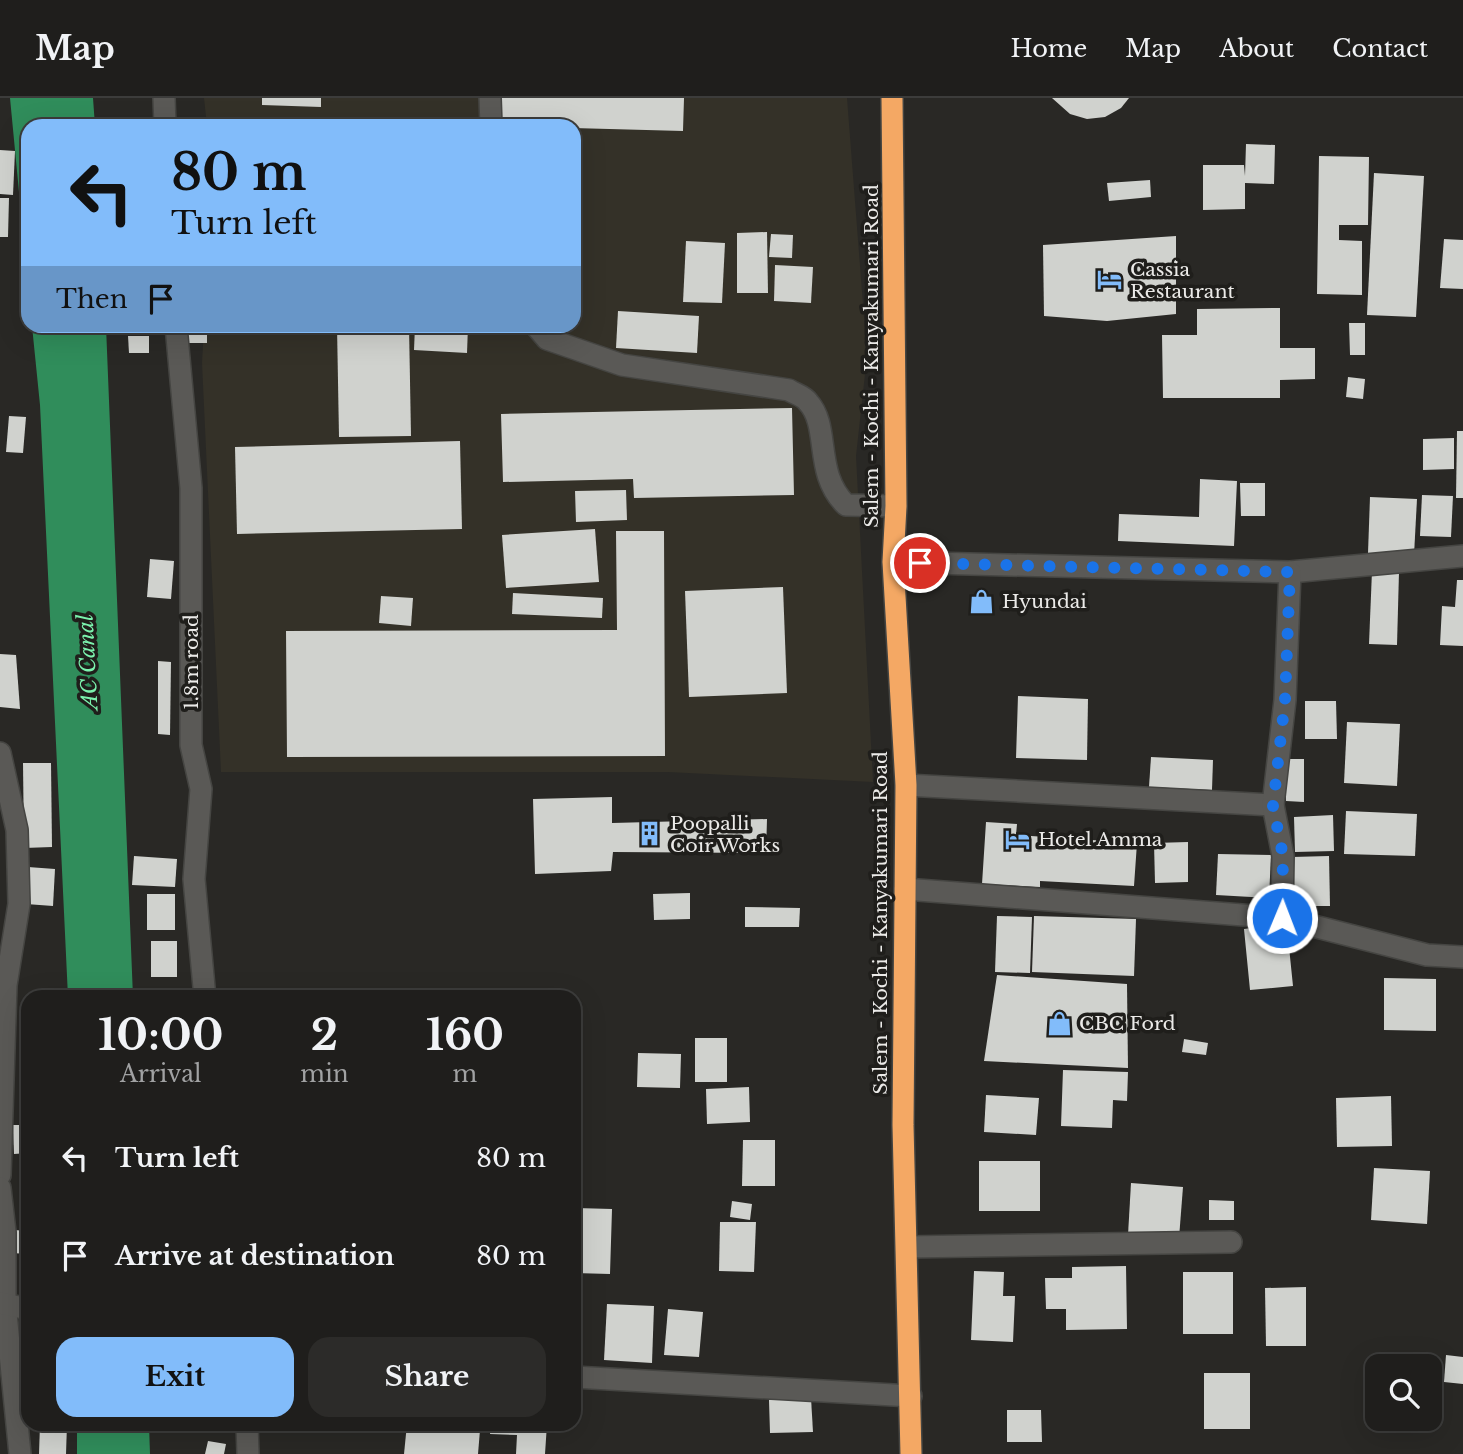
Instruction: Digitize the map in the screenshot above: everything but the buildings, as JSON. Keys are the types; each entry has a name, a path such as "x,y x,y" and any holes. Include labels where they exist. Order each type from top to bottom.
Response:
{"highway":[{"name":"Salem - Kochi - Kanyakumari Road","path":"892,98 897,506 893,562 906,785 903,1125 911,1454"}],"street":[{"path":"164,98 165,119"},
{"path":"491,98 491,119"},
{"name":"1.8m road","path":"177,333 191,488 191,745 201,789 194,879 204,990"},
{"path":"542,333 547,340 622,365 789,390 807,400 816,413 825,467 834,493 846,505 897,506"},
{"path":"893,562 1290,572 1463,556"},
{"path":"1282,918 1283,856 1273,806 1285,700 1290,572"},
{"path":"0,752 17,830 19,904 3,985 0,1175"},
{"path":"906,785 1273,806"},
{"path":"905,889 1282,918 1427,955 1463,957"},
{"path":"0,1188 5,1232 3,1303 20,1454"},
{"path":"907,1247 1231,1242"},
{"path":"3,1303 21,1307"},
{"path":"581,1377 911,1396"},
{"path":"247,1431 248,1454"}],"shaded area":[{"path":"204,98 847,98 867,356 856,456 873,782 668,772 221,772 202,363 204,333 581,333 581,119 206,119"}],"water":[{"path":"10,98 93,98 94,119 21,119 21,213"},
{"name":"AC Canal","path":"33,333 106,333 133,990 68,990 40,405"},
{"path":"77,1431 149,1431 150,1454 77,1454"}],"place":[{"name":"Cassia Restaurant","path":"1110,280"},
{"name":"Hyundai","path":"982,601"},
{"name":"Poopalli Coir Works","path":"650,834"},
{"name":"Hotel Amma","path":"1018,839"},
{"name":"CBC Ford","path":"1059,1023"}],"route":[{"path":"920,563 1290,572 1285,700 1273,806 1283,856 1282,918"}]}
